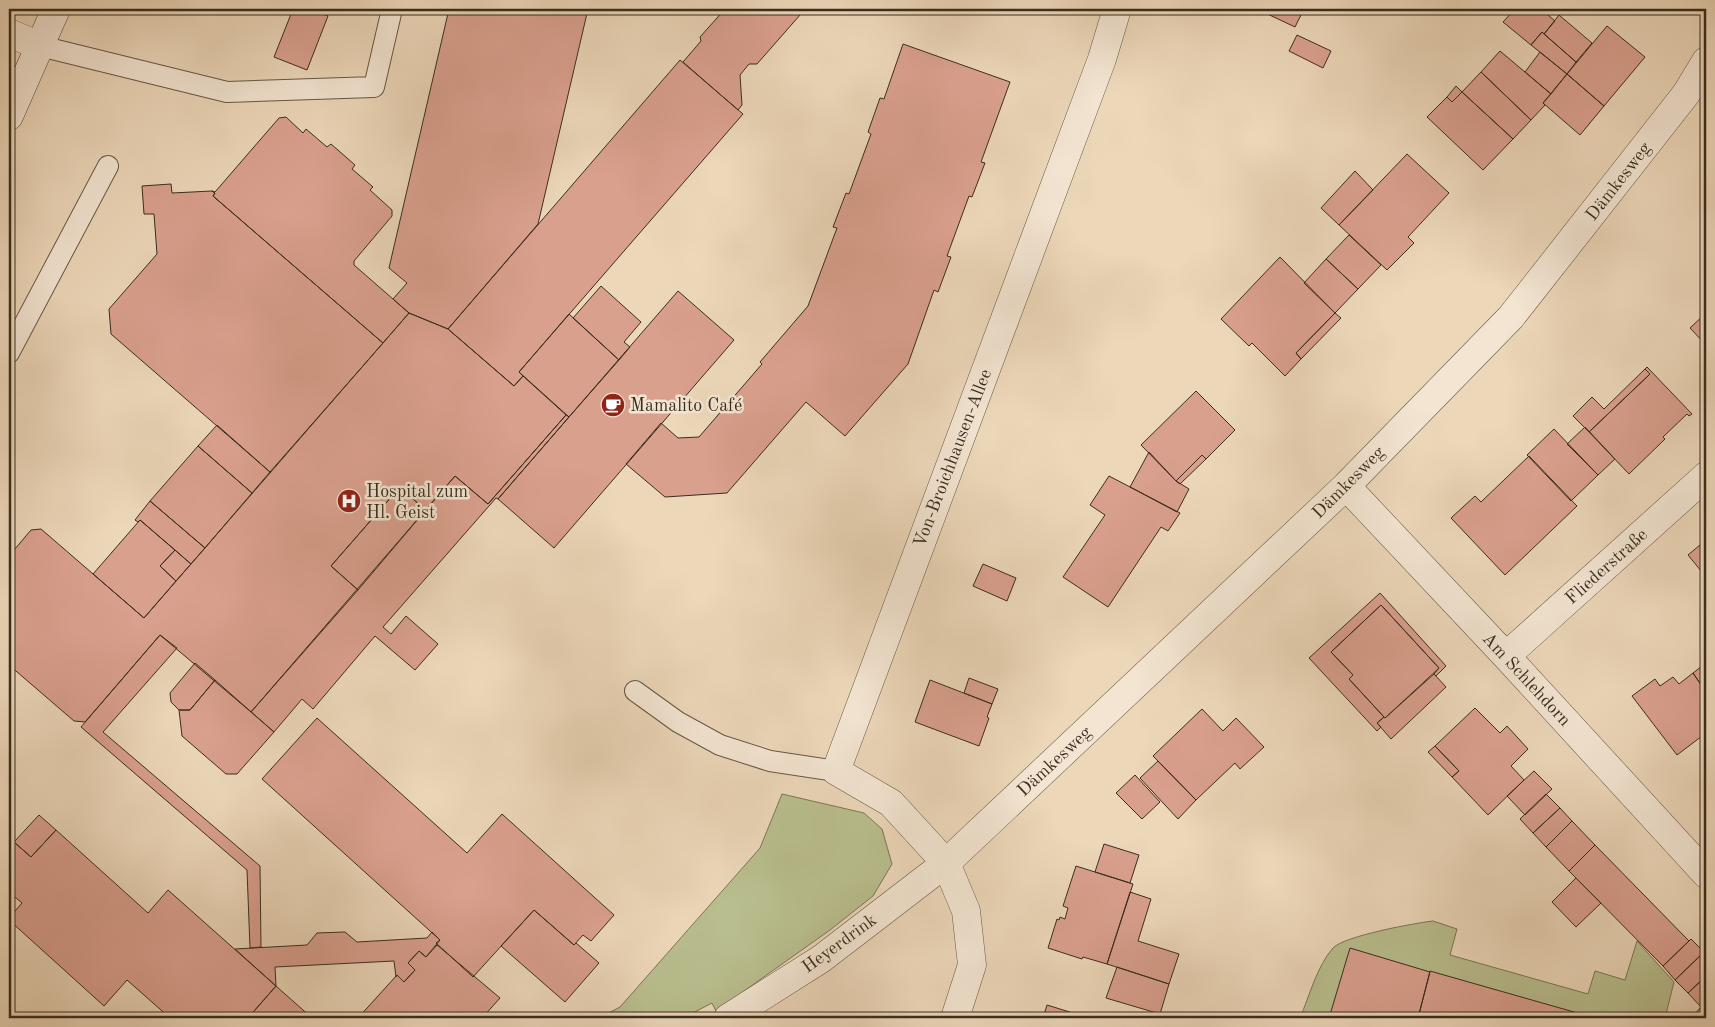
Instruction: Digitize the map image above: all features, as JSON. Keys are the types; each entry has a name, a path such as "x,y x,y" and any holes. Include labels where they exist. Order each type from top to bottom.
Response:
{"street":[{"path":"9,116 56,9"},
{"name":"Von-Broichhausen-Allee","path":"836,771 1102,59 1117,9"},
{"path":"9,33 40,46"},
{"name":"Dämkesweg","path":"946,863 1346,486 1511,317 1686,94 1706,61"},
{"name":"Fliederstraße","path":"1506,656 1706,476"},
{"name":"Am Schlehdorn","path":"1346,486 1506,656 1706,874"},
{"path":"836,771 891,803 946,863 966,911 972,965 955,1018"},
{"name":"Heyerdrink","path":"728,1018 821,959 946,863"}],"lane":[{"path":"40,46 227,92 374,87 392,9"},
{"path":"9,353 108,166"},
{"path":"635,690 678,722 720,745 770,762 836,771"}],"green space":[{"path":"782,794 864,813 882,829 892,864 873,896 830,930 716,1011 712,1003 683,1018 599,1018 620,1007 760,848"},
{"path":"1433,921 1457,929 1450,955 1588,994 1595,971 1625,980 1637,941 1674,982 1665,1018 1300,1018 1322,964 1333,948 1340,943 1365,935 1396,927"}],"building":[{"path":"293,9 311,9 328,16 307,70 274,57"},
{"path":"449,9 588,9 538,224 448,329 409,313 393,299 407,283 389,268"},
{"path":"725,9 800,9 800,15 757,64 749,64 740,75 742,105 738,110 683,62 701,41 700,37"},
{"path":"1257,9 1304,9 1295,27"},
{"path":"1515,9 1541,9 1555,21 1531,45 1503,22"},
{"path":"1559,15 1592,43 1576,62 1544,34"},
{"path":"1607,26 1645,57 1604,106 1567,74"},
{"path":"1542,32 1576,62 1567,74 1531,45"},
{"path":"1297,35 1331,51 1323,68 1289,51"},
{"path":"903,44 1010,82 981,162 985,163 972,197 969,196 947,256 951,257 938,292 934,290 908,364 845,436 806,402 727,493 665,497 626,464 661,423 678,438 699,437 762,364 760,362 808,306 837,228 833,227 846,193 849,194 871,134 868,132 880,98 884,99"},
{"path":"1500,51 1551,94 1543,103 1545,105 1531,120 1481,72"},
{"path":"1540,52 1567,74 1551,94 1525,72"},
{"path":"680,60 743,114 519,372 523,376 514,386 448,329"},
{"path":"1481,72 1531,120 1513,139 1462,92"},
{"path":"1567,74 1604,106 1580,135 1543,103"},
{"path":"1456,86 1462,92 1452,102 1447,97"},
{"path":"1462,92 1513,139 1483,170 1427,117 1447,97 1452,102"},
{"path":"286,117 303,133 306,129 327,147 331,144 355,165 352,169 373,187 370,190 392,210 392,216 354,261 354,265 409,313 383,343 213,196 215,193 212,191 215,192 279,118"},
{"path":"1407,154 1449,193 1408,237 1414,243 1387,270 1339,225"},
{"path":"1355,171 1373,190 1339,225 1321,208"},
{"path":"171,184 172,193 212,191 215,193 213,196 383,343 270,472 111,334 109,309 157,254 154,214 144,214 142,186"},
{"path":"1349,235 1381,265 1358,289 1326,259"},
{"path":"1280,257 1335,313 1296,353 1301,359 1285,376 1252,343 1249,346 1221,319"},
{"path":"1326,259 1358,289 1335,313 1304,283"},
{"path":"601,286 641,322 624,342 630,347 619,360 573,318"},
{"path":"678,291 734,340 554,548 498,499"},
{"path":"409,313 448,329 514,386 523,376 566,415 488,504 455,476 424,512 422,511 423,508 400,487 331,566 358,590 251,712 160,635 85,722 74,721 9,665 9,556 31,530 41,529 144,618"},
{"path":"1335,313 1341,318 1301,359 1296,353"},
{"path":"1706,313 1706,345 1690,328"},
{"path":"569,314 619,360 569,417 519,372"},
{"path":"1647,367 1692,414 1689,416 1687,414 1663,437 1665,439 1629,474 1589,432 1650,374 1645,369"},
{"path":"1645,369 1650,374 1589,432 1573,416 1592,397 1604,409"},
{"path":"1196,391 1235,430 1206,459 1202,455 1176,481 1141,445"},
{"path":"566,415 569,417 383,627 391,634 406,616 438,644 415,670 375,636 313,709 302,699 274,732 251,712 455,476 488,504"},
{"path":"217,425 270,472 252,493 198,446"},
{"path":"1585,427 1615,459 1598,475 1567,444"},
{"path":"1554,429 1598,475 1571,501 1527,455"},
{"path":"198,446 252,493 205,548 150,501"},
{"path":"1149,452 1176,481 1189,489 1177,512 1130,487"},
{"path":"1202,455 1206,459 1180,484 1176,481"},
{"path":"1529,456 1577,506 1505,575 1451,518 1475,496 1481,502"},
{"path":"1109,476 1180,513 1168,531 1161,527 1108,607 1063,577 1105,515 1090,505"},
{"path":"400,487 423,508 422,511 424,512 358,590 331,566"},
{"path":"150,501 205,548 191,564 140,520 138,522 135,520"},
{"path":"140,520 175,550 160,566 176,581 144,618 93,574"},
{"path":"1706,540 1706,577 1688,555"},
{"path":"175,550 191,564 176,581 160,566"},
{"path":"983,564 1016,578 1007,601 973,586"},
{"path":"1380,593 1446,666 1436,676 1434,674 1439,668 1381,605 1331,652 1353,675 1349,679 1384,717 1377,723 1381,727 1377,731 1309,658"},
{"path":"1381,605 1439,668 1385,718 1349,679 1353,675 1331,652"},
{"path":"160,635 177,648 103,732 260,866 261,947 250,948 247,870 81,727"},
{"path":"195,663 215,680 190,710 179,710 171,702 170,693"},
{"path":"1706,663 1706,692 1693,673"},
{"path":"1693,673 1706,692 1706,733 1677,755 1632,696 1655,679 1660,686 1673,677 1679,684"},
{"path":"1434,674 1446,687 1391,739 1377,723"},
{"path":"969,678 998,689 992,704 964,693"},
{"path":"215,680 274,732 237,774 226,774 182,736 179,710 190,710"},
{"path":"930,680 992,704 979,746 915,722"},
{"path":"1475,708 1500,733 1507,726 1528,749 1511,766 1524,780 1488,815 1452,777 1459,771 1435,746"},
{"path":"1202,709 1223,731 1236,718 1264,747 1240,769 1235,763 1196,800 1153,756"},
{"path":"317,718 467,853 502,814 614,915 591,941 583,935 574,945 534,910 473,977 436,943 440,940 262,779"},
{"path":"1435,746 1459,771 1452,777 1428,752"},
{"path":"1158,761 1196,800 1178,819 1140,778"},
{"path":"1534,771 1552,789 1525,815 1507,796"},
{"path":"1135,775 1160,802 1142,819 1116,793"},
{"path":"1546,794 1560,808 1533,833 1520,819"},
{"path":"1560,808 1572,821 1546,847 1533,833"},
{"path":"39,815 56,830 31,857 14,842"},
{"path":"1572,821 1595,845 1569,871 1546,847"},
{"path":"56,830 148,913 168,890 276,986 248,1018 232,1018 227,1014 224,1018 170,1018 127,980 104,1006 9,920 22,903 9,892 9,848 14,842 31,857"},
{"path":"1104,844 1139,855 1130,883 1095,872"},
{"path":"1595,845 1689,941 1663,966 1569,871"},
{"path":"1076,866 1133,884 1107,964 1083,957 1082,959 1048,948 1057,919 1059,920 1060,917 1065,919 1068,908 1063,906"},
{"path":"1576,878 1601,903 1576,927 1552,902"},
{"path":"1130,892 1151,899 1138,941 1179,954 1169,984 1107,964"},
{"path":"534,910 574,945 576,943 599,963 565,1002 501,946"},
{"path":"345,932 357,942 427,938 432,932 440,940 426,957 419,951 408,963 415,970 404,982 397,975 396,977 394,961 275,967 276,986 235,949 307,945 317,933"},
{"path":"1691,939 1704,952 1675,980 1663,966"},
{"path":"437,945 500,998 482,1018 358,1018 397,975 404,982 415,970 408,963 419,951 426,957"},
{"path":"1350,948 1430,972 1418,1018 1329,1018"},
{"path":"1704,952 1706,954 1706,976 1688,993 1675,980"},
{"path":"1117,967 1169,984 1160,1014 1106,998"},
{"path":"1430,971 1595,1018 1418,1018"},
{"path":"1706,976 1706,1002 1701,1007 1688,993"},
{"path":"276,986 312,1018 248,1018"},
{"path":"1706,1002 1706,1018 1691,1018 1701,1007"},
{"path":"1047,1005 1089,1018 1043,1018"}],"place":[{"name":"Mamalito Café","path":"613,405"},
{"name":"Hospital zum Hl. Geist","path":"349,501"}]}
